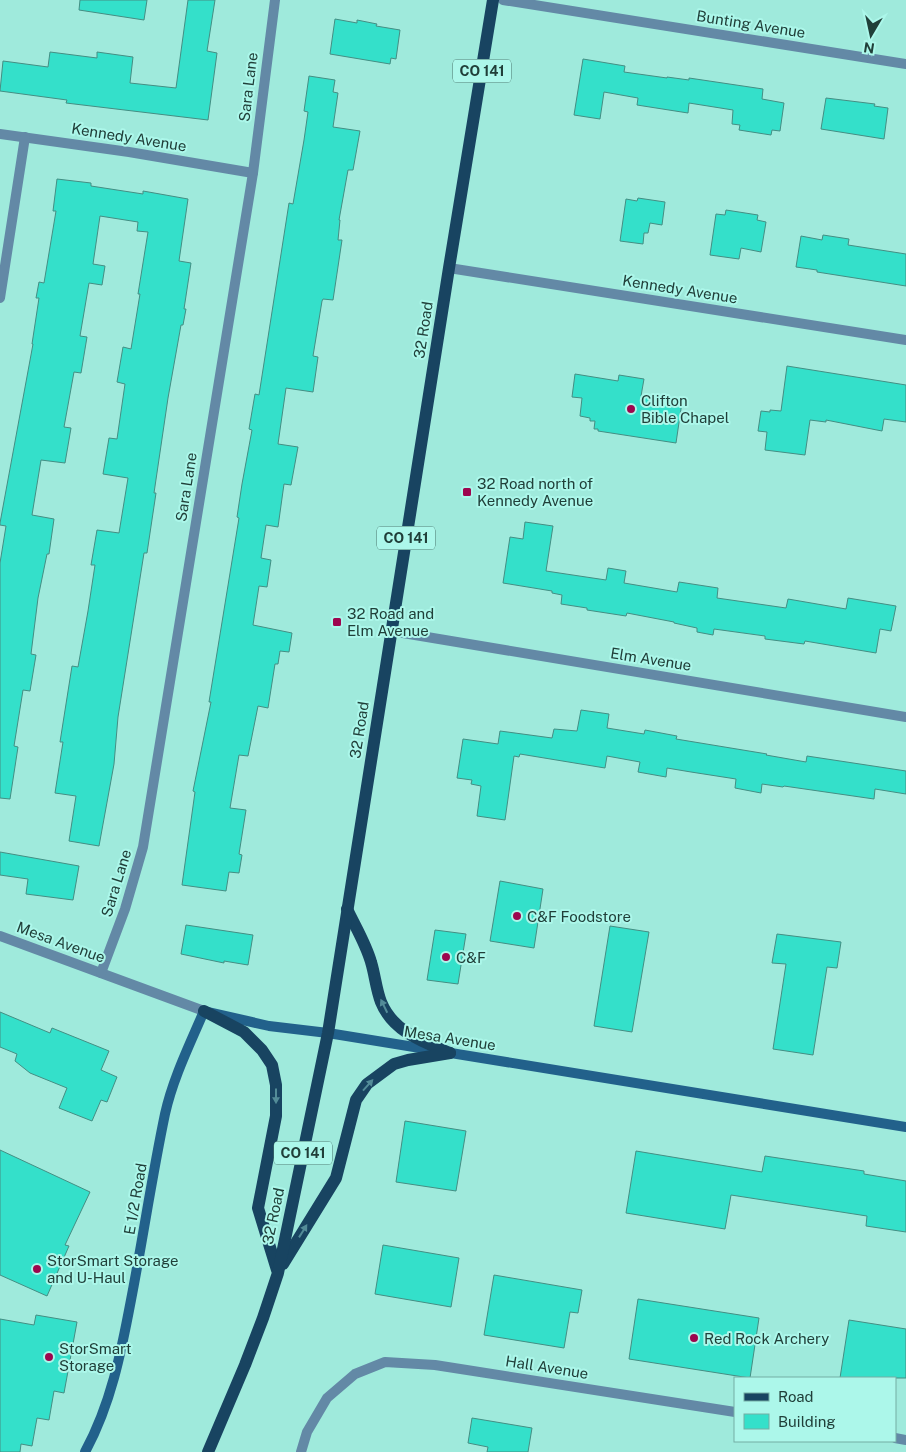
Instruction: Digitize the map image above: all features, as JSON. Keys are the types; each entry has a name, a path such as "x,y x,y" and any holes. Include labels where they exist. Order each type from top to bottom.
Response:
{"main road":[{"name":"32 Road","path":"208,1452 232,1399 278,1273 328,1033 493,0"},
{"path":"347,910 371,960 382,1004 390,1017 401,1029 415,1038 450,1054"},
{"path":"204,1011 244,1032 262,1050 272,1065 276,1085 276,1116 258,1208 278,1273"},
{"path":"278,1273 336,1178 356,1100 367,1084 394,1064 450,1054"}],"street":[{"name":"Sara Lane","path":"101,973 125,909 143,847 252,173 275,0"},
{"name":"Bunting Avenue","path":"503,0 906,64"},
{"name":"Kennedy Avenue","path":"0,134 129,152 252,173"},
{"path":"0,298 25,137"},
{"name":"Kennedy Avenue","path":"449,268 906,340"},
{"name":"Elm Avenue","path":"392,631 906,716"},
{"name":"Mesa Avenue","path":"0,936 204,1011 269,1026 328,1033 906,1127"},
{"name":"E 1/2 Road","path":"85,1452 96,1432 116,1376 166,1112 177,1077 204,1011"},
{"name":"Hall Avenue","path":"301,1452 307,1432 326,1398 355,1374 385,1362 435,1365 734,1412"}],"building":[{"path":"80,0 147,0 144,20 79,10"},
{"path":"188,0 215,0 207,51 217,53 208,120 66,103 67,100 0,91 3,61 48,67 50,52 97,58 97,52 133,57 130,83 176,88"},
{"path":"335,19 357,23 357,20 377,24 376,26 400,30 396,59 391,58 390,64 330,54"},
{"path":"583,59 625,66 624,72 667,78 689,80 689,78 763,89 762,99 784,103 780,131 772,130 771,135 739,130 740,125 732,124 733,110 689,103 688,113 637,105 638,98 604,92 600,119 574,115"},
{"path":"309,76 335,80 333,92 338,93 333,127 360,131 353,170 348,170 339,220 338,240 342,240 333,300 323,299 322,301 313,356 318,357 313,392 286,388 278,444 298,447 291,485 284,484 278,527 266,525 261,558 271,560 267,587 259,586 253,625 292,633 289,652 280,651 278,664 275,664 268,708 258,706 248,756 239,755 230,808 246,810 239,854 242,855 239,873 229,872 226,891 182,885 195,792 193,791 211,702 209,702 252,430 249,429 255,394 259,395 289,203 293,204 304,140 308,112 304,111"},
{"path":"826,98 875,104 874,106 888,108 884,139 821,129"},
{"path":"57,179 91,183 91,186 143,194 143,191 188,199 179,261 191,263 184,309 186,309 183,325 181,325 168,398 147,553 144,553 118,717 114,764 99,846 69,841 76,796 55,793 63,742 60,742 72,666 78,667 88,611 95,565 91,565 97,530 119,533 128,478 103,474 109,438 117,439 125,384 117,382 123,347 131,349 140,294 138,294 148,232 137,231 138,222 100,216 93,264 105,266 102,285 89,283 80,336 87,337 81,373 74,372 64,427 71,428 65,463 41,460 32,515 54,519 49,554 47,554 38,598 31,654 36,655 30,691 23,690 14,746 18,747 10,799 0,798 0,563 6,526 0,525 0,523 33,344 39,298 36,298 39,282 44,283 56,211 53,211"},
{"path":"638,198 665,202 662,225 650,223 648,233 644,233 643,244 620,241 626,199 637,201"},
{"path":"726,210 758,215 757,220 766,222 761,252 741,248 739,259 710,255 716,214 725,215"},
{"path":"823,235 849,239 848,245 906,254 906,286 796,267 801,236 822,240"},
{"path":"787,366 906,385 906,422 884,419 882,431 826,420 826,422 810,420 805,455 765,450 767,432 758,431 761,411 781,411"},
{"name":"Clifton Bible Chapel","path":"575,374 618,381 619,375 644,379 641,396 682,402 676,443 594,429 595,421 590,421 590,418 580,416 582,398 572,397"},
{"path":"525,522 553,526 546,571 606,580 608,568 626,571 624,583 677,592 679,582 718,588 717,598 786,608 788,599 846,609 848,598 896,606 891,631 880,629 876,653 805,641 804,644 765,639 765,636 714,629 713,635 697,632 697,628 674,622 627,613 626,616 587,610 587,608 561,604 562,595 552,593 552,591 503,583 510,537 523,539"},
{"path":"581,710 609,714 607,728 644,734 645,730 677,736 676,739 806,762 807,756 906,771 906,794 875,789 874,799 762,784 761,793 735,788 736,779 667,768 666,777 638,772 640,762 607,756 605,768 520,754 519,757 514,756 505,820 477,816 481,786 471,784 472,780 457,778 463,739 498,744 500,731 552,738 554,729 577,731"},
{"path":"0,852 79,866 73,900 26,894 28,879 0,875"},
{"name":"C&F Foodstore","path":"500,881 543,889 534,948 490,941"},
{"path":"186,925 253,935 248,965 224,961 224,963 181,954"},
{"path":"610,926 649,932 632,1032 594,1026"},
{"name":"C&F","path":"435,930 466,934 458,984 427,980"},
{"path":"777,934 841,942 837,968 827,967 813,1055 773,1049 786,964 772,963"},
{"path":"0,1012 50,1033 52,1028 109,1051 101,1070 117,1077 107,1102 101,1100 92,1121 59,1108 67,1088 30,1073 15,1061 17,1054 0,1047"},
{"path":"405,1121 466,1131 456,1191 396,1182"},
{"path":"0,1150 90,1192 65,1245 69,1246 47,1296 0,1275"},
{"path":"636,1151 762,1172 765,1156 864,1171 864,1174 906,1181 906,1232 866,1226 867,1216 731,1195 725,1229 626,1213"},
{"path":"383,1245 459,1258 451,1307 375,1294"},
{"path":"494,1275 582,1290 578,1313 570,1312 564,1348 484,1335"},
{"name":"Red Rock Archery","path":"638,1299 759,1318 750,1377 629,1359"},
{"name":"StorSmart Storage","path":"36,1315 77,1322 64,1393 54,1391 49,1420 37,1418 32,1446 21,1444 20,1452 0,1452 0,1319 34,1325"},
{"path":"849,1320 906,1329 906,1378 840,1377"},
{"path":"472,1418 532,1428 528,1452 487,1452 488,1447 468,1443"}],"place":[{"name":"Clifton Bible Chapel","path":"631,409"},
{"name":"32 Road north of Kennedy Avenue","path":"467,492"},
{"name":"32 Road and Elm Avenue","path":"337,622"},
{"name":"C&F Foodstore","path":"517,916"},
{"name":"C&F","path":"446,957"},
{"name":"StorSmart Storage and U-Haul","path":"37,1269"},
{"name":"Red Rock Archery","path":"694,1338"},
{"name":"StorSmart Storage","path":"49,1357"}]}
